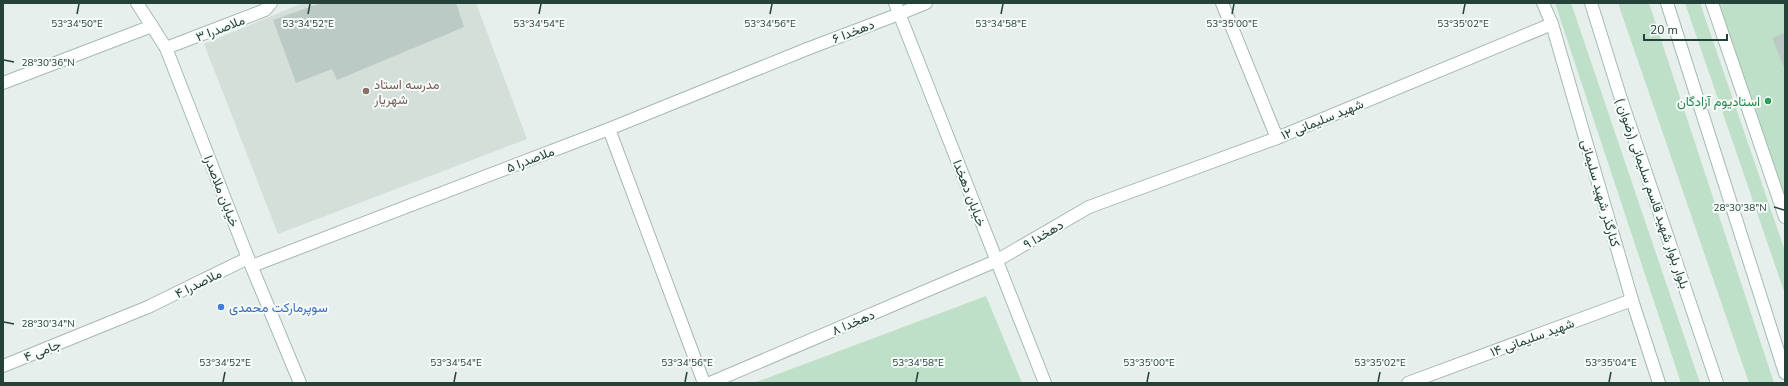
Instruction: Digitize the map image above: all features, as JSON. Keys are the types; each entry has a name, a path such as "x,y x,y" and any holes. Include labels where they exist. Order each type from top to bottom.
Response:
{"street":[{"name":"خیابان ملاصدرا","path":"137,3 166,48 250,262 300,383"},
{"name":"ملاصدرا ۳","path":"166,48 266,10 271,3"},
{"name":"دهخدا ۶","path":"807,49 897,8 926,3"},
{"path":"1222,3 1276,138"},
{"name":"کنارگذر شهید سلیمانی","path":"1543,3 1552,24 1632,300 1660,383"},
{"name":"بلوار بلوار شهید قاسم سلیمانی (رضوان )","path":"1591,3 1621,99 1717,383"},
{"path":"1667,3 1785,373"},
{"path":"1712,3 1785,217"},
{"name":"خیابان دهخدا","path":"897,8 1045,383"},
{"name":"شهید سلیمانی ۱۲","path":"1089,207 1276,138 1552,24"},
{"path":"3,83 152,26"},
{"name":"ملاصدرا ۵","path":"250,262 609,129 807,49"},
{"path":"609,129 704,383"},
{"name":"دهخدا ۹","path":"996,261 1089,207"},
{"name":"دهخدا ۸","path":"710,383 996,261"},
{"name":"ملاصدرا ۴","path":"148,307 250,262"},
{"name":"شهید سلیمانی ۱۴","path":"1408,383 1433,378 1632,300"},
{"name":"جامی ۴","path":"3,366 148,307"}],"shaded area":[{"name":"مدرسه استاد شهریار","path":"303,3 476,3 527,139 278,234 204,44"}],"green space":[{"path":"1555,3 1571,3 1700,383 1681,383"},
{"path":"1618,3 1649,3 1774,383 1749,383"},
{"path":"1685,3 1700,3 1785,251 1785,294"},
{"name":"استادیوم آزادگان","path":"1717,3 1785,3 1785,199"},
{"path":"986,296 1022,383 754,383"}],"building":[{"name":"مدرسه استاد شهریار","path":"321,3 456,3 464,27 337,80 332,69 296,83 273,20"},
{"path":"1785,33 1785,70 1772,38"}],"place":[{"name":"مدرسه استاد شهریار","path":"366,91"},
{"name":"استادیوم آزادگان","path":"1768,101"},
{"name":"سوپرمارکت محمدی","path":"221,307"}]}
